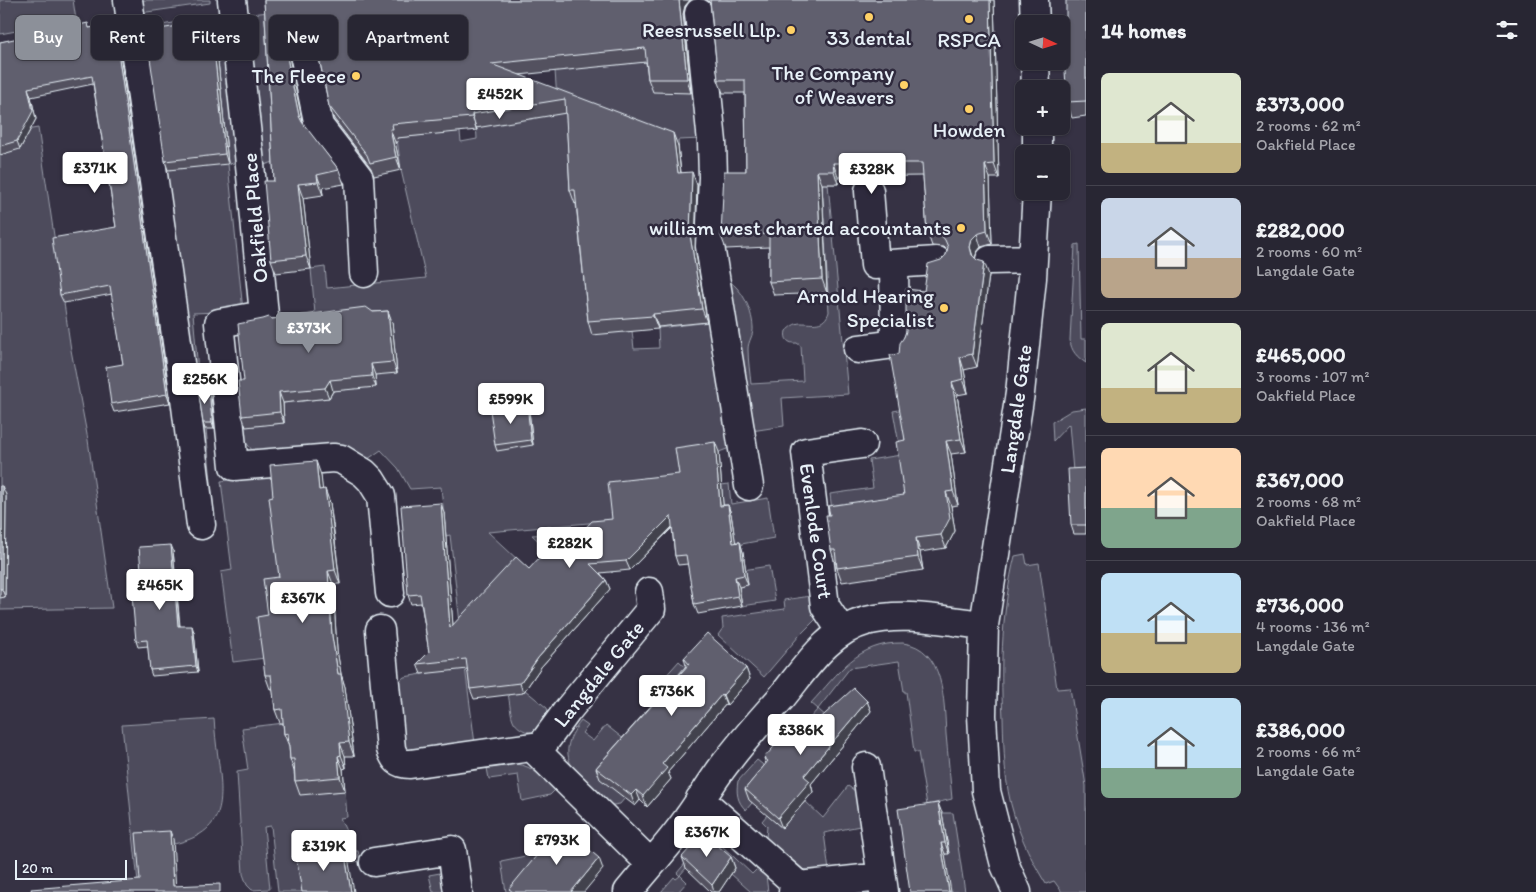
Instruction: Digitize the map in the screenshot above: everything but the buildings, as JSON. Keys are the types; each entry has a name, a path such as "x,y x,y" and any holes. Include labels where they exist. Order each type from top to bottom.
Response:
{"street":[{"path":"128,0 202,525"},
{"name":"Oakfield Place","path":"232,0 264,315 219,323 234,466 333,458 341,459 364,473 375,486 382,501 390,593"},
{"path":"1034,0 1035,15"},
{"path":"699,13 712,142 713,178 710,246 749,486"},
{"path":"305,60 319,126 359,178 364,273"},
{"path":"869,191 875,264 937,262"},
{"name":"Langdale Gate","path":"1017,892 1005,865 986,791 982,715 984,625 1020,393 1036,200"},
{"path":"990,260 1033,258"},
{"path":"858,349 895,344 894,264"},
{"name":"Evenlode Court","path":"842,632 825,606 806,452 862,444"},
{"name":"Langdale Gate","path":"538,752 567,711 651,609 649,592"},
{"path":"628,892 681,828 728,760 828,642 842,632 866,621 890,618 921,618 984,625"},
{"path":"380,630 391,749 394,758 398,762 410,764 532,747 651,864"},
{"path":"700,799 796,889 851,881 882,884 866,767"},
{"path":"374,862 452,850 458,892"}],"shaded area":[{"path":"0,0 73,0 75,15 15,15 15,31 0,34"},
{"path":"138,0 210,0 210,3 140,13"},
{"path":"269,12 269,60 271,60 274,162 264,165 249,60 259,60 259,15 242,15"},
{"path":"173,23 173,37 163,38 163,25"},
{"path":"552,27 615,65 650,61 647,33 692,29 702,139 678,140 680,168 666,229 701,229 700,233 654,233 592,334 632,331 634,349 659,348 658,328 710,322 733,439 727,449 719,452 679,458 683,490 729,484 731,504 768,498 774,538 736,545 731,515 611,521 488,532 535,576 465,667 450,535 446,536 441,487 410,489 398,468 381,450 368,459 351,451 252,450 245,441 241,427 284,423 283,403 329,398 340,381 376,387 375,375 316,325 311,269 325,267 327,288 426,278 401,170 397,138 423,135 459,123 461,142 477,139 476,121 558,114"},
{"path":"218,60 230,60 241,162 228,164"},
{"path":"147,82 228,164 243,311 193,313 201,429 206,429 215,523 208,524"},
{"path":"835,113 838,184 828,184 848,394 782,398 784,426 745,432 725,279 736,287 745,299 752,320 753,330 748,349 751,384 803,381 801,346 786,339 786,331 797,324 821,322 827,317 829,312 822,184"},
{"path":"38,128 71,350 88,440 112,608 0,610 0,143 26,130"},
{"path":"1079,244 1081,339 1086,339 1086,363 1075,353 1070,340 1075,245"},
{"path":"958,400 958,404 913,411 908,508 833,519 830,494 873,488 869,460 901,455 893,411"},
{"path":"1086,408 1086,471 1073,471 1069,424 1053,441 1052,422 1072,410"},
{"path":"274,475 287,616 335,611 335,614 289,655 233,662 221,572 232,570 221,481"},
{"path":"610,530 615,569 612,573 583,545 564,565 532,535"},
{"path":"1025,554 1027,565 1039,563 1057,689 1070,688 1086,786 1086,892 1062,892 1054,881 1046,884 1020,833 1008,791 1004,755 1002,698 1003,636 1007,596 1015,556"},
{"path":"769,566 775,601 742,606 736,571"},
{"path":"811,596 816,619 764,677 718,635 723,628 722,618 785,609 784,600"},
{"path":"903,643 917,647 927,655 935,666 940,678 943,692 952,799 927,805 918,752 914,752 906,692 904,692 899,661 850,668 818,709 811,703 850,661 861,654 887,644"},
{"path":"679,661 693,674 661,710 647,697"},
{"path":"465,667 475,744 409,752 402,750 397,683 404,677"},
{"path":"520,690 523,693 525,690 547,708 549,716 536,731 522,730 514,722 508,694"},
{"path":"818,709 843,732 832,745 789,741"},
{"path":"214,719 221,788 218,813 204,832 191,839 174,844 173,839 141,870 139,892 122,725"},
{"path":"301,721 300,794 345,791 347,817 340,818 355,851 358,851 360,861 342,864 305,892 278,892 271,826 264,827 270,889 252,890 247,885 243,874 237,772 248,770 242,728"},
{"path":"581,721 588,726 582,733 593,741 606,725 630,744 625,798 620,804 607,806 587,786 572,767 568,757 568,747 572,735"},
{"path":"757,760 772,772 749,800 752,803 746,810 738,797 738,781"},
{"path":"517,764 533,770 555,790 550,795 522,801 518,775 489,779 487,768"},
{"path":"848,786 858,793 860,826 824,833 829,871 813,872 803,869 766,838 767,826 762,821 767,815 782,828 805,801 823,818"},
{"path":"942,813 953,813 965,892 950,892 945,854 949,853"},
{"path":"710,840 720,844 752,874 759,867 766,875 768,892 751,892 731,874 735,868 707,844 680,875 687,882 678,892 661,892 674,877 676,879 680,876 677,873 702,843"},
{"path":"545,852 519,892 506,892 501,861"},
{"path":"440,873 444,892 433,892 429,875"}],"place":[{"name":"33 dental","path":"869,17"},
{"name":"RSPCA","path":"969,19"},
{"name":"Reesrussell Llp.","path":"791,30"},
{"name":"The Fleece","path":"356,76"},
{"name":"The Company of Weavers","path":"904,85"},
{"name":"Howden","path":"969,109"},
{"name":"william west charted accountants","path":"961,228"},
{"name":"Arnold Hearing Specialist","path":"944,308"}]}
